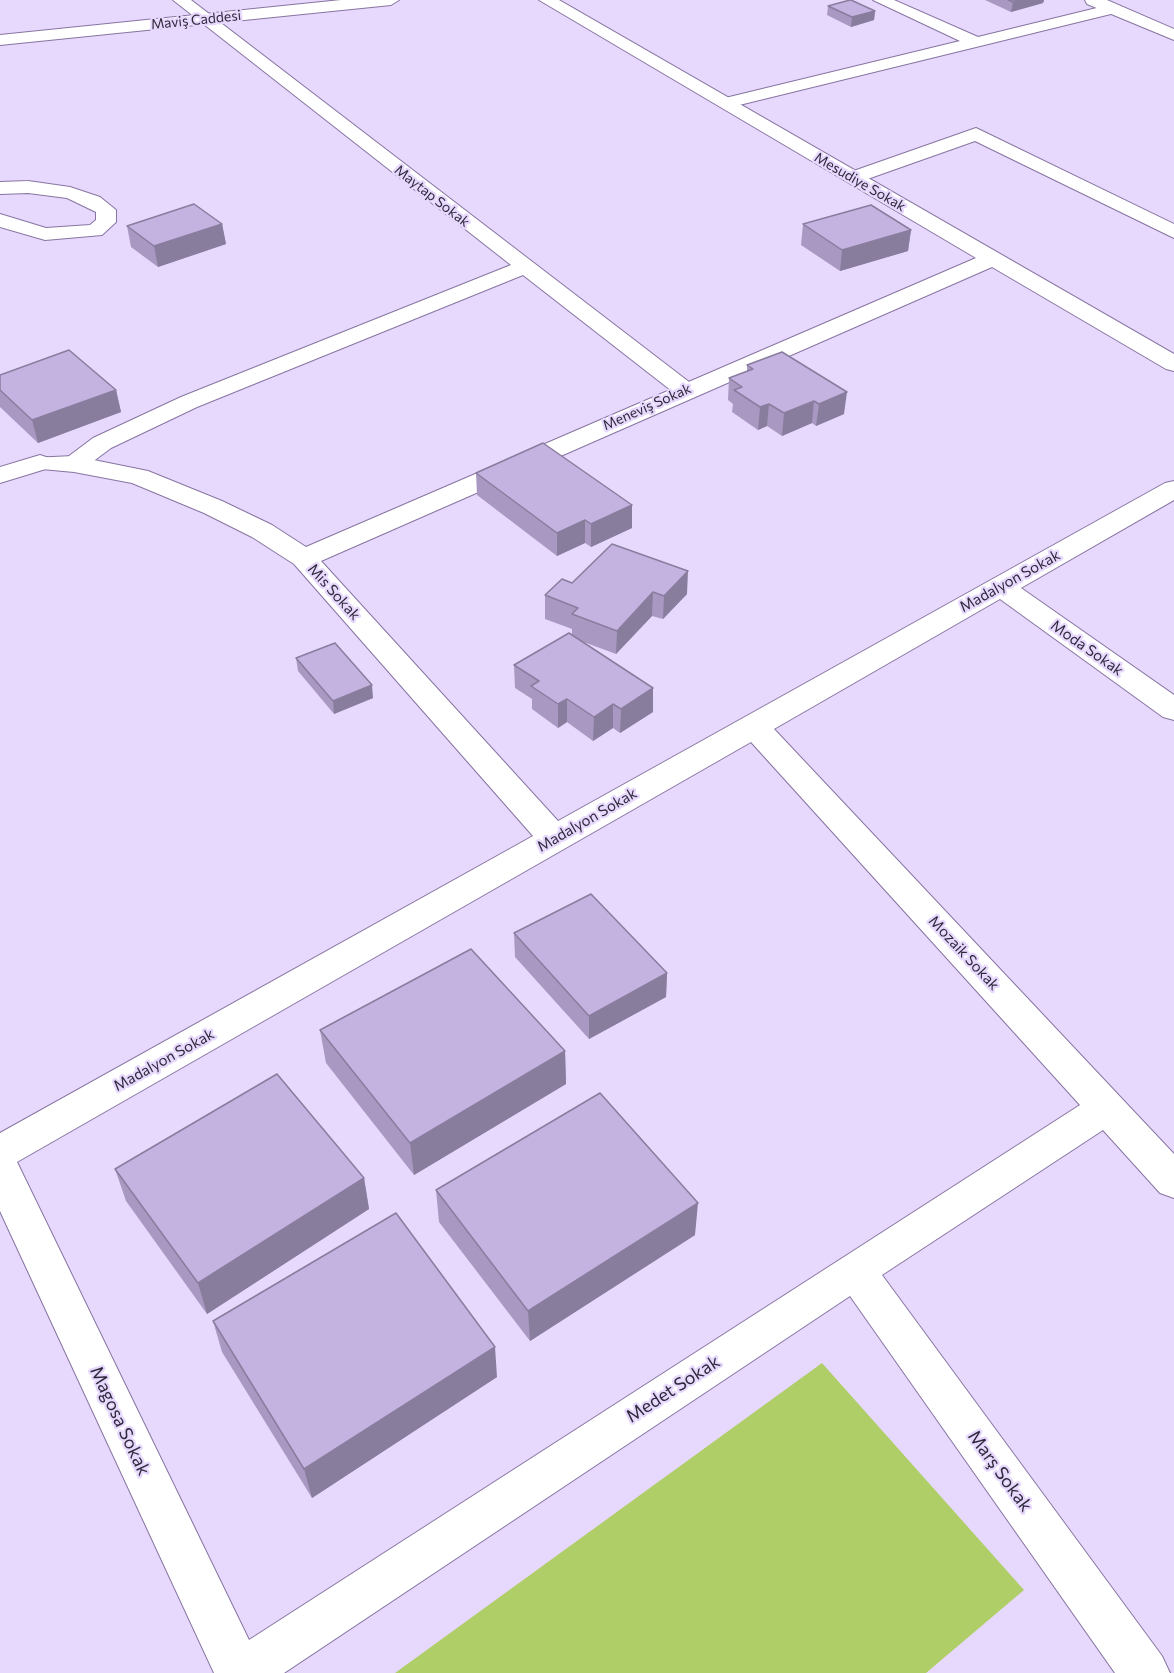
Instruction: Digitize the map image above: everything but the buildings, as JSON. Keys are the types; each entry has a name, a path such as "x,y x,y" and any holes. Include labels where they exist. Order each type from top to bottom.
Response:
{"street":[{"name":"Maviş Caddesi","path":"0,40 391,0"},
{"name":"Mesudiye Sokak","path":"547,0 1174,364"},
{"path":"1093,0 1174,35"},
{"name":"Meneviş Sokak","path":"304,558 685,390 992,259"},
{"name":"Mis Sokak","path":"0,475 40,463 74,464 139,477 213,507 262,531 304,558 555,839"},
{"name":"Madalyon Sokak","path":"0,1152 1174,489"},
{"name":"Moda Sokak","path":"1001,586 1174,710"},
{"name":"Mozaik Sokak","path":"754,726 1174,1181"},
{"name":"Medet Sokak","path":"240,1673 855,1270 1107,1108"},
{"name":"Magosa Sokak","path":"0,1168 240,1673"},
{"name":"Marş Sokak","path":"855,1270 1145,1673"}],"lane":[{"name":"Maytap Sokak","path":"181,0 685,390"},
{"path":"881,0 976,42"},
{"path":"727,103 1113,9"},
{"path":"852,178 976,134 1174,232"},
{"path":"0,188 28,187 70,193 106,210 106,222 95,231 45,234 0,220"},
{"path":"74,464 102,443 189,402 525,267"}],"green space":[{"path":"822,1363 1024,1590 926,1673 395,1673"}]}
